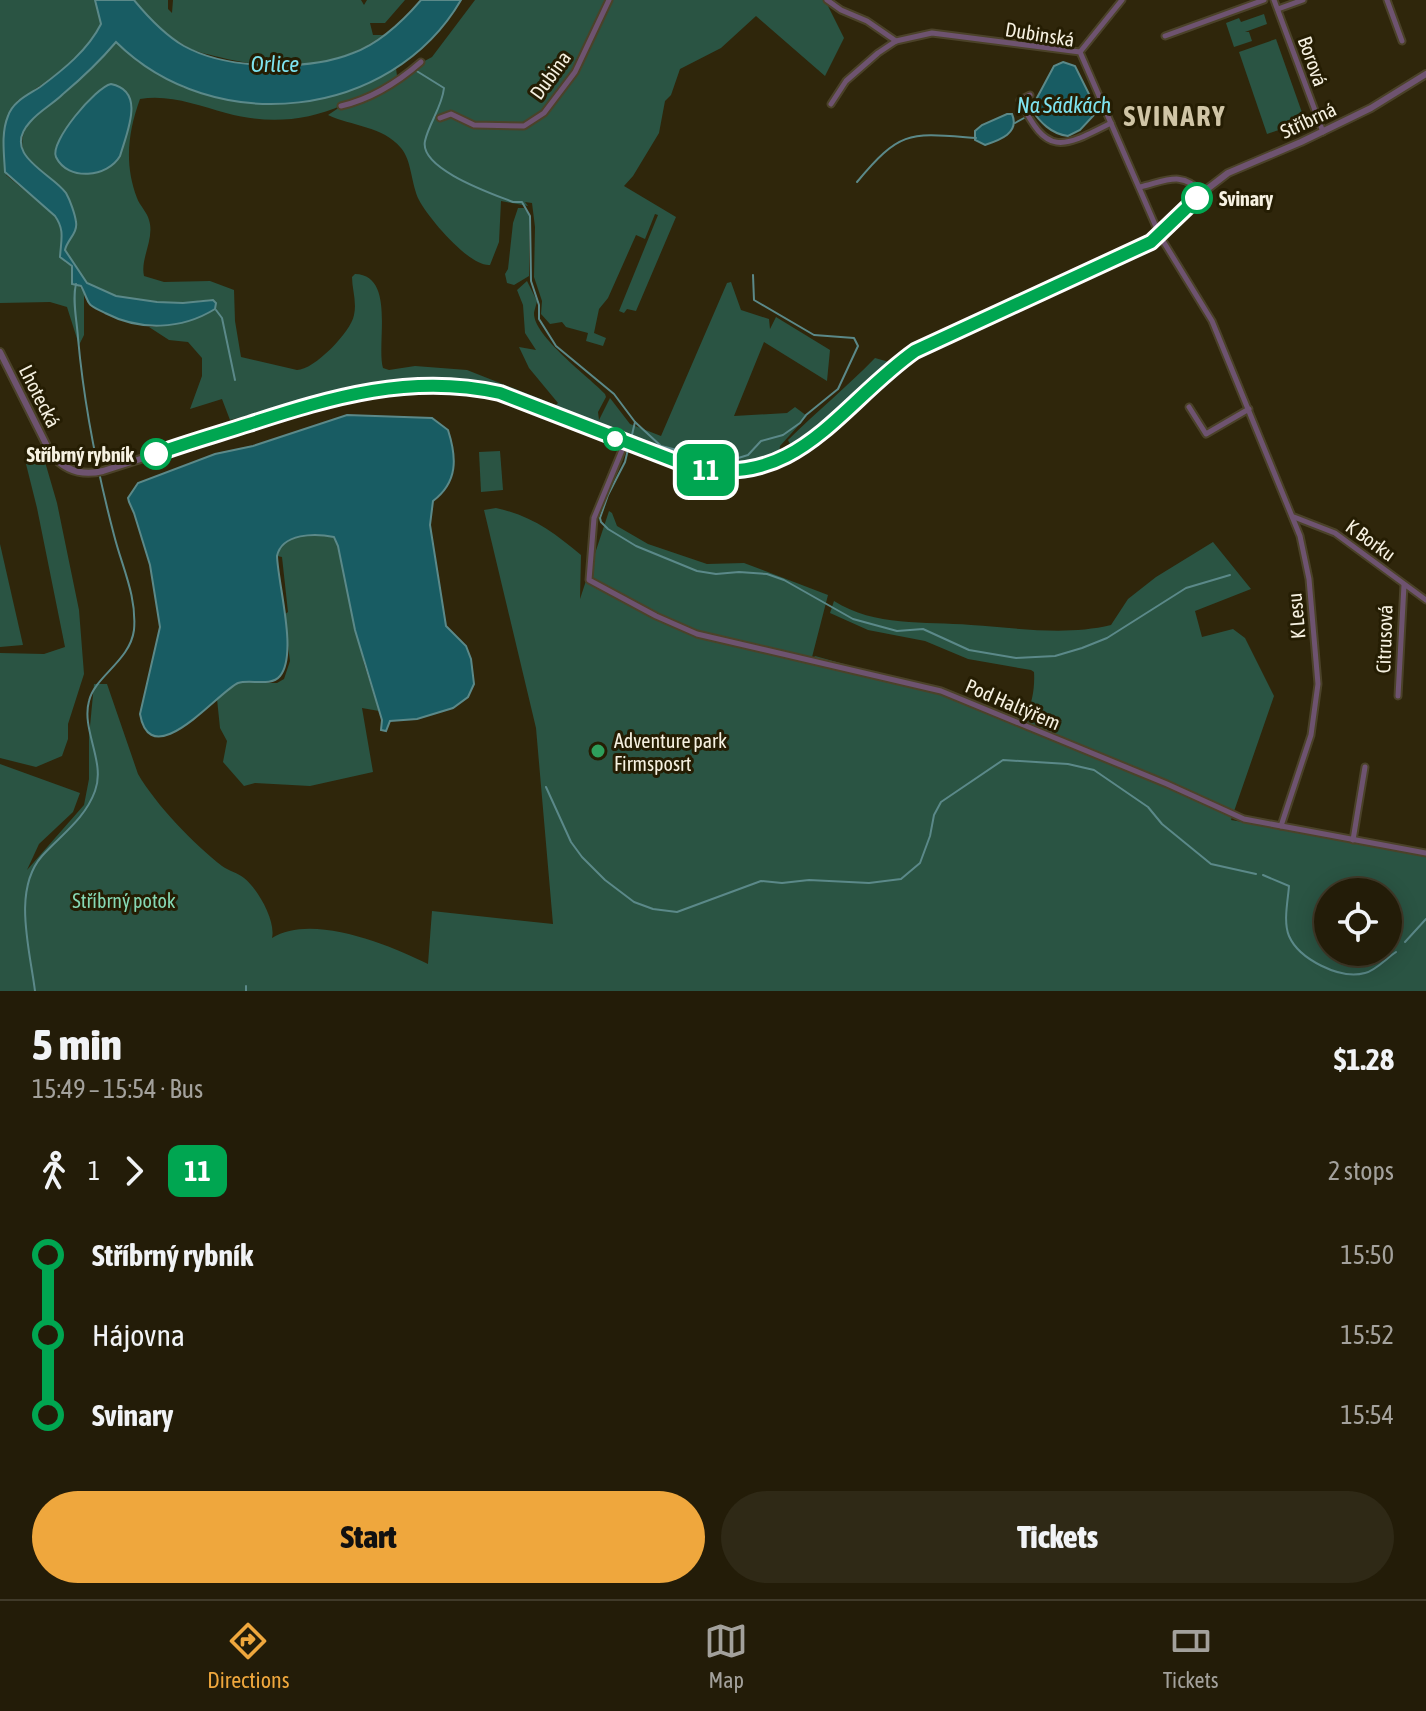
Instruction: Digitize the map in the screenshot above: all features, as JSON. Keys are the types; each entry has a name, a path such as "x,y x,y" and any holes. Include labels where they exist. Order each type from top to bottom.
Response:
{"street":[{"name":"Dubina","path":"440,118 451,114 474,125 524,126 544,113 575,72 609,0"},
{"path":"827,0 896,41 846,81 831,104"},
{"path":"1080,52 1122,0"},
{"path":"1165,36 1264,0"},
{"name":"Borová","path":"1274,0 1323,132"},
{"path":"1278,9 1303,0"},
{"path":"1387,0 1402,41"},
{"name":"Dubinská","path":"896,41 932,33 1080,52 1160,236"},
{"path":"341,106 371,96 421,62"},
{"name":"Stříbrná","path":"93,474 344,394 416,386 468,386 500,393 625,443 712,472 743,472 770,465 806,446 915,351 1160,236 1202,193 1228,173 1371,108 1426,74"},
{"path":"1030,95 1020,100 1031,124 1047,139 1059,144 1081,138 1111,123"},
{"path":"1140,187 1174,177 1192,181 1202,193"},
{"name":"K Lesu","path":"1160,236 1212,321 1293,516 1309,579 1318,684 1311,735 1281,826"},
{"name":"Lhotecká","path":"0,352 51,454 63,467 93,474"},
{"path":"1189,407 1206,434 1249,409"},
{"name":"Pod Haltýřem","path":"625,443 594,518 589,580 656,616 697,634 941,691 1167,784 1228,813 1426,853"},
{"name":"K Borku","path":"1293,516 1335,533 1426,600"},
{"name":"Citrusová","path":"1398,696 1404,584"},
{"path":"1353,840 1365,767"}],"green space":[{"path":"0,0 95,0 100,15 97,34 78,56 17,101 6,175 55,216 61,225 65,262 72,266 78,285 84,292 84,335 79,345 67,307 50,302 0,303"},
{"path":"134,0 168,0 168,9 172,13 173,0 361,0 364,5 367,0 405,0 385,23 370,23 373,35 383,35 365,47 325,61 282,65 240,62 192,49 177,41"},
{"path":"475,0 825,0 844,38 825,76 756,16 721,48 680,69 671,95 665,101 659,133 624,186 676,217 636,311 627,309 624,313 619,311 658,215 655,214 645,239 636,235 608,298 599,309 594,333 606,338 603,346 586,341 588,333 566,327 562,322 550,324 541,314 542,301 534,277 532,203 525,202 528,206 501,201 499,242 490,265 482,264 461,250 424,208 416,194 405,153 394,141 376,131 328,115 343,105 314,115 270,120 241,117 172,99 140,99 130,136 129,160 138,201 150,227 144,276 164,282 210,281 234,290 241,357 297,370 322,357 346,331 355,310 352,277 355,274 368,277 376,286 380,298 383,368 415,366 467,370 556,405 558,403 529,368 519,347 536,350 525,333 523,305 517,290 527,281 537,301 534,313 542,333 605,394 598,412 599,420 610,398 630,424 661,436 727,283 731,282 741,310 769,319 770,329 776,317 830,350 827,381 764,342 734,416 787,413 795,407 807,416 780,446 779,454 739,466 698,464 496,388 461,380 363,387 230,420 222,399 190,409 202,376 202,358 188,342 169,340 149,327 200,317 215,309 213,300 159,303 110,294 89,284 66,255 66,244 74,233 71,211 61,189 28,160 23,150 23,138 34,117 64,94 116,41 138,62 184,88 316,100 344,93 396,68 397,76 432,57"},
{"path":"1264,14 1267,24 1245,32 1249,32 1252,41 1234,47 1226,23 1239,18 1241,22"},
{"path":"1276,39 1305,121 1267,134 1239,52"},
{"path":"518,208 524,208 529,215 529,276 514,285 507,283 505,274"},
{"path":"875,358 889,362 837,412 791,446 788,440"},
{"path":"500,451 503,490 481,492 479,452"},
{"path":"43,455 57,503 79,610 84,674 68,724 68,739 62,756 36,767 0,758 0,653 44,654 65,647 25,460"},
{"path":"496,508 531,520 581,555 580,599 609,511 617,526 648,544 707,564 744,563 828,595 811,661 815,656 959,696 1021,719 1026,717 1033,695 1034,672 1031,670 968,659 925,641 868,630 830,613 834,601 866,615 900,621 1041,630 1094,628 1111,625 1128,599 1156,577 1213,542 1251,589 1195,611 1202,637 1233,629 1245,638 1274,696 1231,820 1426,853 1426,991 0,991 0,764 80,793 73,812 39,844 27,870 84,805 89,779 94,684 107,684 138,774 146,786 200,847 249,883 269,914 272,938 289,931 329,930 393,948 428,964 432,911 553,924 536,728 484,510"},
{"path":"325,534 335,536 339,545 364,664 379,711 362,708 373,772 310,786 255,783 244,786 223,762 227,741 220,728 217,699 239,682 255,680 256,683 277,683 284,679 290,661 284,615 288,612 282,557 277,556 289,539"},
{"path":"0,544 23,645 0,647"}],"water":[{"path":"95,0 134,0 170,37 202,54 245,64 292,65 335,59 353,53 390,31 421,0 461,0 430,40 391,71 347,92 299,102 250,103 201,93 156,73 116,42 84,76 30,122 22,134 21,144 32,162 68,196 76,226 65,250 87,283 116,296 157,302 213,300 216,303 215,309 202,316 160,326 118,319 90,305 81,286 72,284 72,266 60,257 61,231 55,216 5,172 4,136 10,111 21,99 66,66 89,42 101,24"},
{"name":"Na Sádkách","path":"1063,62 1075,66 1089,94 1094,115 1080,130 1068,136 1046,127 1031,109 1054,66"},
{"path":"111,84 122,88 131,104 120,156 107,169 98,172 88,174 69,170 56,157 60,140 85,104"},
{"path":"1012,114 1014,121 1007,135 985,145 975,140 975,131 982,125"},
{"name":"Stříbrný rybník","path":"347,415 432,418 448,430 453,450 453,469 447,486 433,501 430,525 446,626 466,646 471,659 474,684 468,697 453,708 417,719 390,721 386,731 381,730 382,720 355,630 338,546 334,537 309,535 285,543 277,556 287,636 285,666 280,676 266,682 238,683 171,734 157,736 147,731 140,714 160,627 150,565 128,498 138,483 215,454 253,446"}],"waterway":[{"path":"415,70 444,88 425,141 426,151 433,161 459,179 513,202 522,202 530,216 531,281 539,305 539,319 556,346 614,394 635,422 661,446 717,460 748,455 761,441 783,435 800,423 838,389 858,346 854,338 814,335 754,300 753,275"},
{"path":"1015,123 1024,118"},
{"path":"857,182 885,152 908,138 936,135 976,138"},
{"name":"Stříbrný potok","path":"35,991 25,921 28,886 42,856 91,801 98,769 88,723 89,701 92,692 126,651 134,630 131,593 108,511 88,413 75,311 76,284"},
{"path":"216,310 222,318 235,380"},
{"path":"631,439 635,422"},
{"path":"629,445 625,462 600,518 608,529 636,546 697,571 767,574 784,580 853,619 897,631 923,629 969,650 1016,658 1055,656 1107,638 1186,588 1230,575"},
{"path":"546,787 571,842 605,880 634,902 653,909 677,912 761,881 869,883 901,879 920,863 941,802 1003,760 1068,764 1094,770 1148,807 1162,824 1211,864 1256,874"},
{"path":"1263,875 1289,886 1287,930 1294,944 1314,962"},
{"path":"1405,942 1426,919"},
{"path":"1321,966 1355,974 1378,966"},
{"path":"246,986 246,991"}],"bus line":[{"name":"11","path":"156,454 344,394 440,385 468,386 500,393 691,467 712,472 743,472 770,465 806,446 915,351 1151,242 1197,198"}],"place":[{"name":"Svinary","path":"1197,198"},
{"name":"Stříbrný rybník","path":"156,454"},
{"name":"Adventure park Firmsposrt","path":"598,751"}],"district":[{"name":"SVINARY","path":"1175,116"}],"water label":[{"name":"Orlice","path":"275,64"}]}
